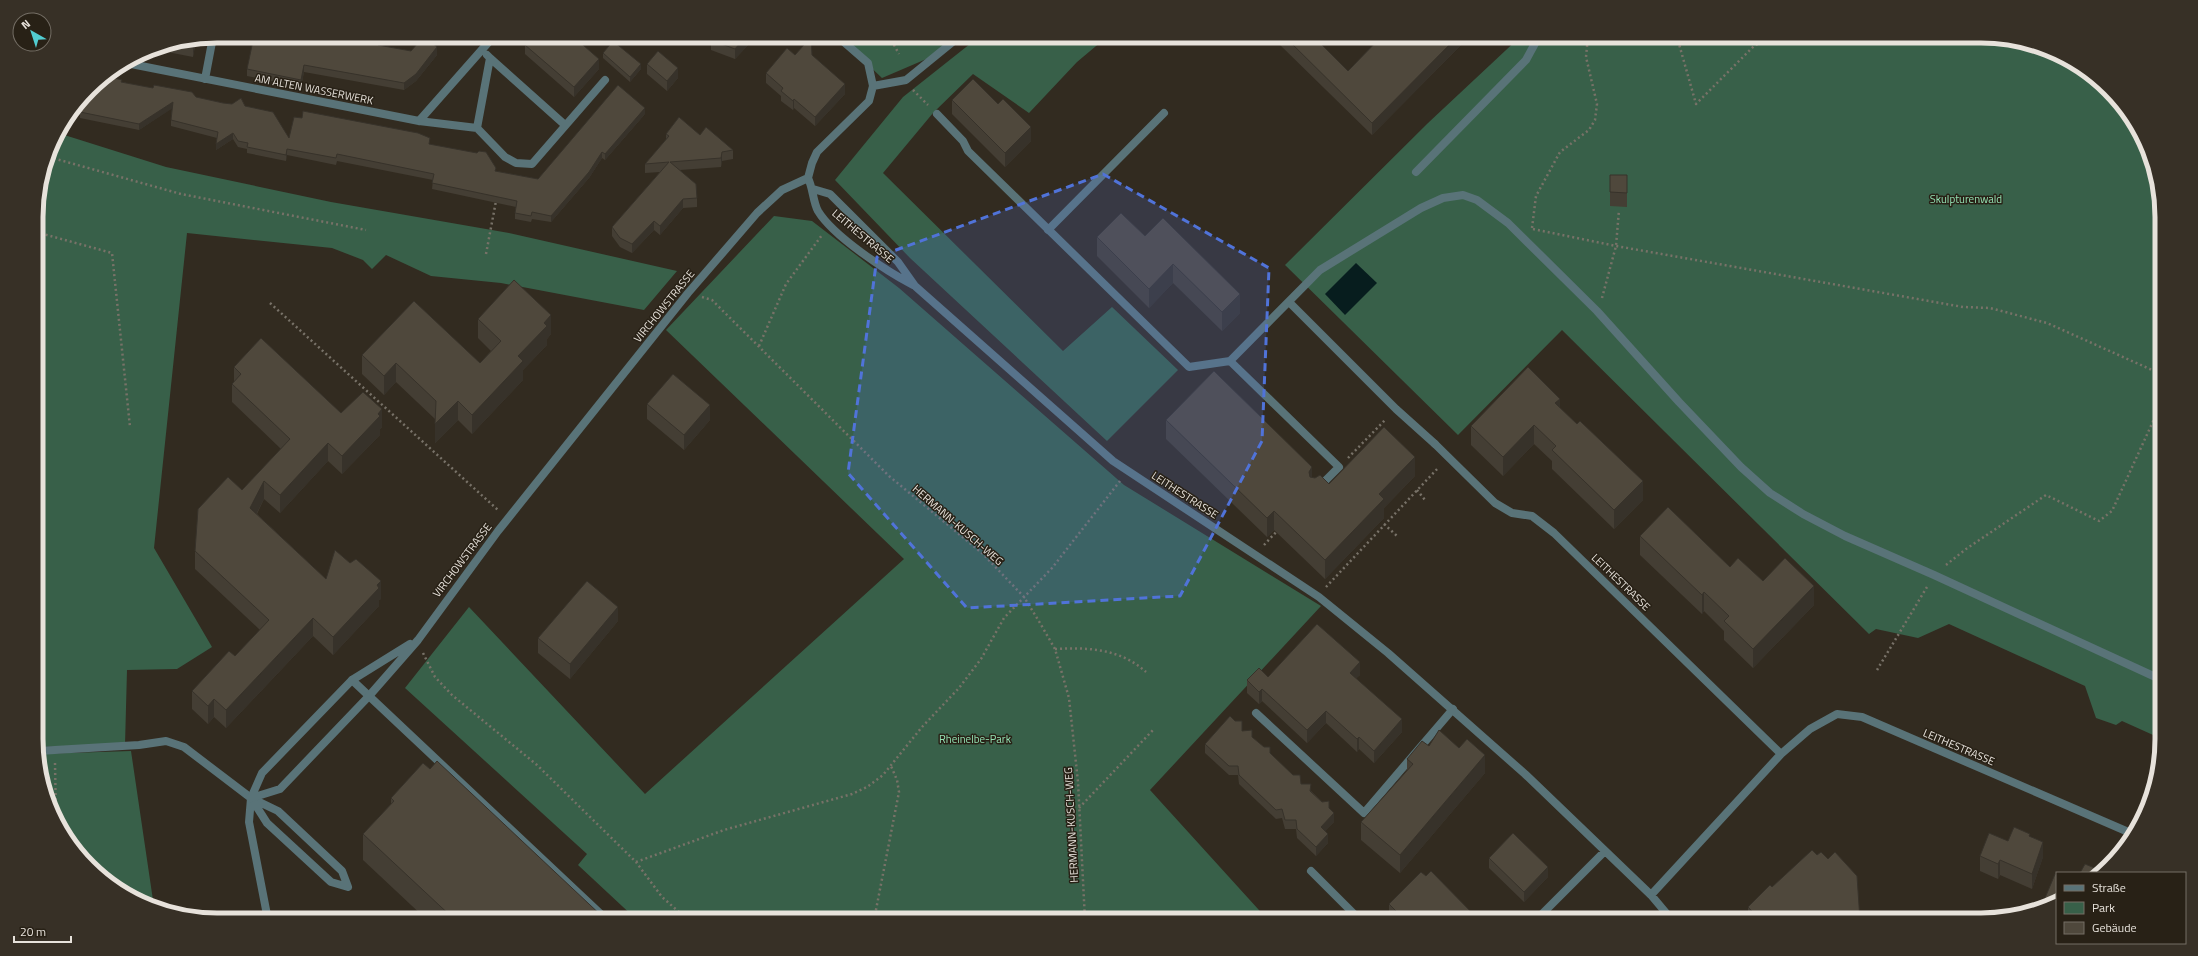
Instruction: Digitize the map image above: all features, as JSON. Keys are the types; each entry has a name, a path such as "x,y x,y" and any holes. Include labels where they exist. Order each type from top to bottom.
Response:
{"street":[{"path":"205,79 212,43"},
{"path":"419,121 488,43"},
{"path":"808,178 817,152 869,101 873,86 868,63 845,43"},
{"path":"873,86 906,80 951,43"},
{"path":"1416,172 1526,60 1535,43"},
{"path":"482,51 565,125"},
{"path":"490,58 477,128 505,157 516,163 532,164 605,80"},
{"name":"AM ALTEN WASSERWERK","path":"133,64 419,121 477,128"},
{"path":"1048,230 1164,113"},
{"path":"937,114 963,141 968,151 1189,367 1230,361 1320,270 1421,208 1443,198 1463,196 1477,200 1488,206 1513,227 1597,312 1684,408 1741,467 1770,493 1802,514 1845,536 1934,574 2155,677"},
{"name":"LEITHESTRASSE","path":"808,178 813,189 818,210 829,225 887,272 915,286"},
{"name":"VIRCHOWSTRASSE","path":"252,798 280,789 369,696 418,640 507,519 688,293 757,213 782,190 808,178"},
{"name":"LEITHESTRASSE","path":"813,189 830,194 898,262 915,286 1088,440 1128,471 1256,554 1318,597 1453,709 1525,774 1651,895 1666,913"},
{"name":"LEITHESTRASSE","path":"1289,302 1396,409 1450,457 1495,503 1512,513 1532,516 1554,533 1781,754"},
{"path":"1230,361 1339,467 1314,492"},
{"name":"VIRCHOWSTRASSE","path":"252,798 262,773 352,680 418,640"},
{"path":"352,680 600,913"},
{"path":"1256,713 1364,813 1453,709"},
{"name":"LEITHESTRASSE","path":"1651,895 1781,754 1810,729 1837,714 1862,717 2129,832"},
{"path":"43,750 138,745 166,741 184,747 194,753 228,782 252,798 278,811 342,871 348,887 331,882 267,823 252,798"},
{"path":"252,798 249,822 267,913"},
{"path":"1543,913 1605,851"},
{"path":"1311,871 1353,913"}],"path":[{"path":"893,43 899,54"},
{"path":"1532,228 1536,196 1560,152 1589,130 1595,120 1596,104 1586,57 1587,43"},
{"path":"1678,43 1696,104 1755,45 1764,43"},
{"path":"906,80 937,114"},
{"path":"53,158 181,194 366,230"},
{"path":"486,254 498,194"},
{"path":"1597,312 1616,246 1619,210"},
{"path":"759,346 786,284 829,225"},
{"path":"1513,227 1532,228 1616,246 1962,307 1990,308 2047,323 2155,371"},
{"path":"43,234 112,253 130,427"},
{"name":"HERMANN-KUSCH-WEG","path":"688,293 712,300 889,476 982,554 1024,598 1056,649 1068,698 1079,808 1085,913"},
{"path":"270,303 507,519"},
{"path":"1339,467 1396,409"},
{"path":"1876,670 1934,574 1966,549 2046,495 2099,521 2112,511 2155,417"},
{"path":"1318,597 1384,524 1450,457"},
{"path":"636,862 724,830 852,794 867,787 892,766 922,727 959,688 981,659 1004,618 1052,568 1109,492 1128,471"},
{"path":"1417,490 1425,500"},
{"path":"1384,524 1396,536"},
{"path":"1256,554 1283,525"},
{"path":"418,640 435,676 452,695 537,764 636,862 662,896 680,913"},
{"path":"1056,649 1089,649 1117,654 1138,665 1146,672"},
{"path":"1079,808 1153,730"},
{"path":"54,749 56,805"},
{"path":"875,913 899,792 892,766"}],"highlighted area":[{"path":"1103,174 1269,268 1262,441 1180,596 967,608 848,473 877,257"}],"green space":[{"path":"845,43 949,43 931,57 882,78"},
{"path":"971,43 1100,43 1077,62 1029,113 973,74 933,113 883,173 1063,351 1112,307 1178,370 1107,441 910,258 835,180 903,97"},
{"name":"Skulpturenwald","path":"1514,43 1992,43 2015,46 2048,56 2078,72 2096,86 2112,102 2132,130 2146,161 2154,194 2155,736 2122,721 2116,725 2096,718 2085,686 1949,624 1918,638 1876,629 1869,634 1562,330 1458,435 1285,265 1428,123"},
{"path":"64,135 166,167 331,202 509,233 677,271 644,310 501,283 431,276 386,255 372,269 363,260 332,248 187,233 154,548 212,647 177,669 127,670 125,745 43,747 43,206 46,183 52,161"},
{"name":"Rheinelbe-Park","path":"774,216 812,221 899,288 1124,485 1321,606 1150,790 1262,913 629,913 578,865 587,854 405,688 469,607 645,794 904,559 666,330"},
{"path":"131,751 153,901 120,884 102,870 86,854 72,836 56,806 52,795 46,773 43,754"}],"water":[{"path":"1356,263 1377,283 1345,315 1325,294"}],"building":[{"path":"253,43 378,43 378,45 411,51 418,43 432,43 437,47 416,74 404,83 304,65 301,80 247,69"},
{"path":"527,43 581,43 599,59 574,87 525,45"},
{"path":"611,43 615,43 641,64 630,77 603,53"},
{"path":"719,43 740,43 735,49"},
{"path":"806,43 811,43 812,55 845,84 815,117 794,99 793,101 781,91 783,88 766,73 787,48 795,55"},
{"path":"1291,43 1320,43 1348,71 1375,43 1451,43 1372,123"},
{"path":"194,44 193,48 184,46"},
{"path":"658,51 678,68 667,81 647,64"},
{"path":"113,78 122,80 121,82 153,88 154,85 192,92 196,97 223,103 232,104 241,98 245,106 273,112 289,138 294,117 302,118 303,111 418,133 430,138 429,144 477,153 479,151 486,152 496,168 495,171 538,179 618,85 645,108 605,154 602,152 589,172 551,216 532,212 531,216 515,213 517,201 432,183 434,174 337,154 336,158 287,149 286,155 247,147 248,143 238,141 233,133 216,144 218,132 171,120 173,102 139,124 80,112 86,102"},
{"path":"973,79 998,104 1003,99 1031,127 1005,153 952,100"},
{"path":"679,117 700,135 706,127 733,150 722,152 721,158 670,162 696,184 697,198 683,199 660,226 654,221 632,244 620,238 612,227 669,162 645,164 669,136 666,134"},
{"path":"1610,175 1627,175 1627,193 1610,192"},
{"path":"1121,213 1145,236 1163,218 1240,294 1222,312 1173,264 1149,289 1097,237"},
{"path":"514,280 551,315 544,323 547,326 518,356 523,361 472,415 458,401 435,424 436,401 396,363 384,376 362,355 414,301 480,363 501,341 478,319"},
{"path":"261,338 341,413 363,392 382,409 378,414 380,416 342,456 328,443 280,495 264,481 250,508 326,579 335,550 350,563 356,559 381,581 377,585 379,588 333,637 313,618 226,710 214,699 208,706 192,691 229,651 235,656 269,620 195,551 198,509 228,477 242,490 290,439 232,384 241,374 234,367"},
{"path":"1528,367 1560,399 1555,403 1577,424 1580,421 1643,481 1614,510 1552,450 1556,446 1534,425 1503,457 1471,426"},
{"path":"1214,371 1312,467 1309,472 1310,477 1315,478 1320,475 1329,484 1384,427 1415,457 1379,494 1384,499 1325,560 1274,511 1267,518 1166,420"},
{"path":"673,374 710,405 684,435 647,404"},
{"path":"1668,507 1730,567 1738,558 1763,581 1785,558 1814,586 1753,649 1724,621 1729,616 1704,592 1702,595 1640,536"},
{"path":"587,581 618,607 570,664 538,638"},
{"path":"1317,624 1360,662 1350,673 1402,719 1374,751 1359,737 1357,739 1326,711 1307,730 1262,689 1259,692 1247,680 1259,668 1268,677"},
{"path":"1230,716 1235,721 1242,721 1242,731 1252,730 1252,737 1264,747 1270,747 1270,753 1293,775 1300,775 1301,784 1311,784 1310,791 1322,802 1329,801 1329,808 1334,813 1321,827 1328,834 1316,847 1297,829 1296,820 1285,820 1282,809 1276,810 1239,775 1238,766 1229,766 1205,744"},
{"path":"1439,730 1459,748 1467,739 1485,755 1400,855 1361,822 1413,764 1407,759 1422,741 1429,746"},
{"path":"437,761 599,913 448,913 363,834 394,801 391,798 423,763 430,769"},
{"path":"2014,827 2043,842 2032,874 2000,860 1998,864 1980,856 1989,833 2008,841"},
{"path":"1513,833 1548,867 1524,892 1489,858"},
{"path":"1812,850 1817,855 1821,852 1828,859 1835,852 1857,876 1860,913 1754,913 1748,907 1770,885 1772,887"},
{"path":"2085,864 2097,869 2093,872 2081,872"},
{"path":"1431,871 1472,913 1398,913 1389,904 1421,872 1426,876"},
{"path":"2055,874 2056,896 2049,900 2045,898"}]}
